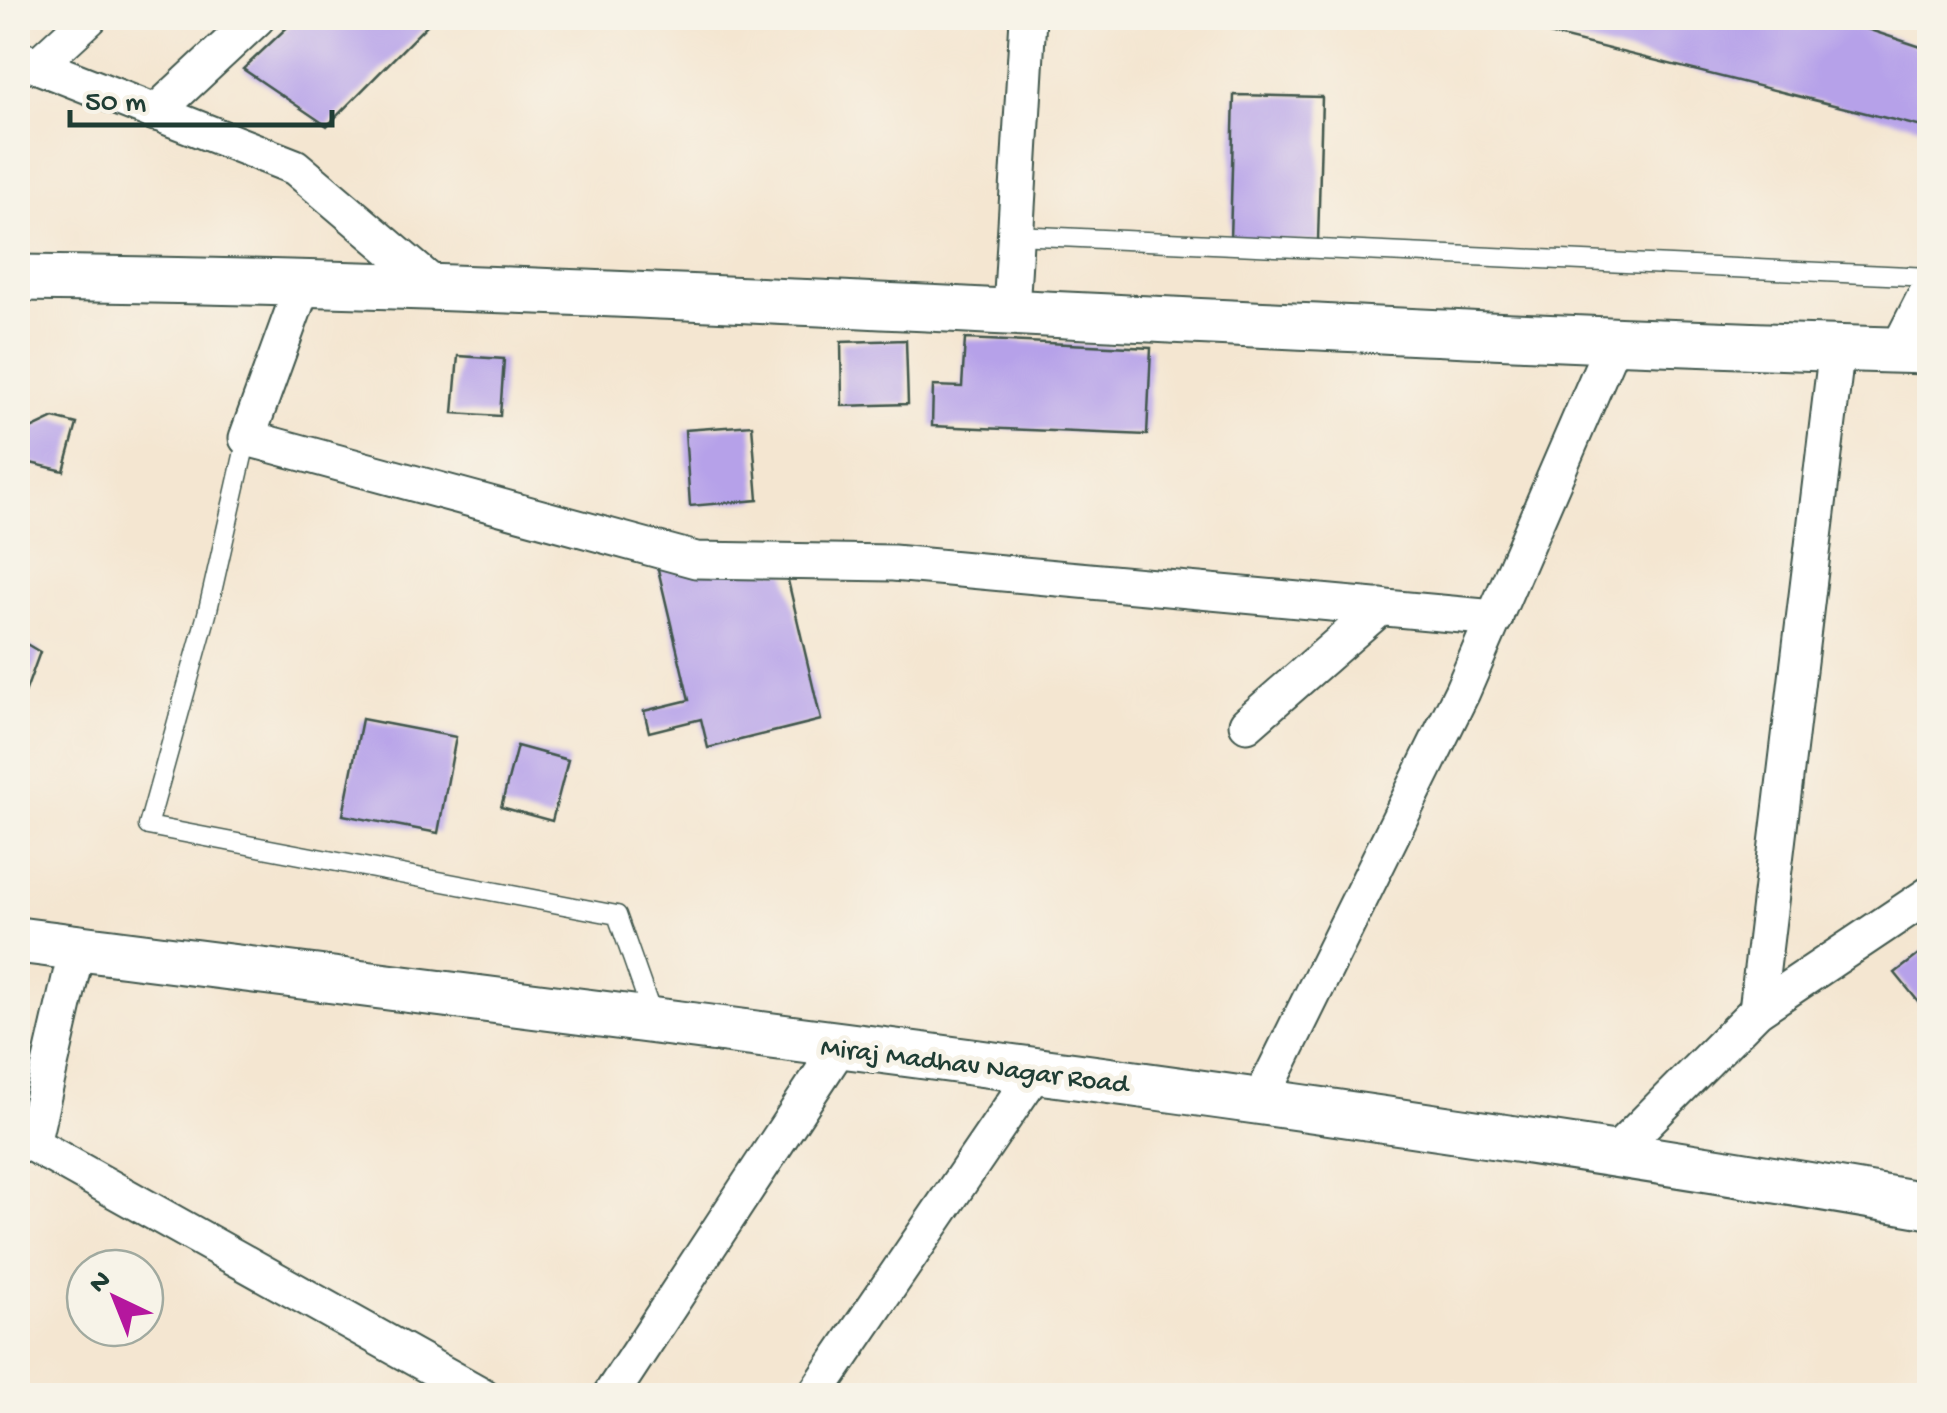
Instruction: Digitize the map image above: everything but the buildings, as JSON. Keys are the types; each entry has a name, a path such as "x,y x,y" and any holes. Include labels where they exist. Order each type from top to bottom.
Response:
{"street":[{"path":"28,61 90,18"},
{"path":"155,113 257,18"},
{"path":"1011,312 1028,18"},
{"path":"28,61 295,167 435,286"},
{"path":"18,278 304,280 1613,344 1914,350 1930,287"},
{"path":"304,280 247,438 696,560 893,563 1495,618"},
{"path":"1260,1101 1495,618 1613,344"},
{"path":"1757,1010 1837,347"},
{"path":"1247,724 1381,607"},
{"path":"1616,1152 1757,1010 1930,894"},
{"name":"Miraj Madhav Nagar Road","path":"18,940 1038,1069 1616,1152 1930,1206"},
{"path":"77,948 32,1144 483,1396"},
{"path":"610,1396 840,1046"},
{"path":"814,1396 1038,1069"}],"lane":[{"path":"1015,235 1930,277"},
{"path":"247,438 208,614 148,826 617,914 655,1022"}]}
